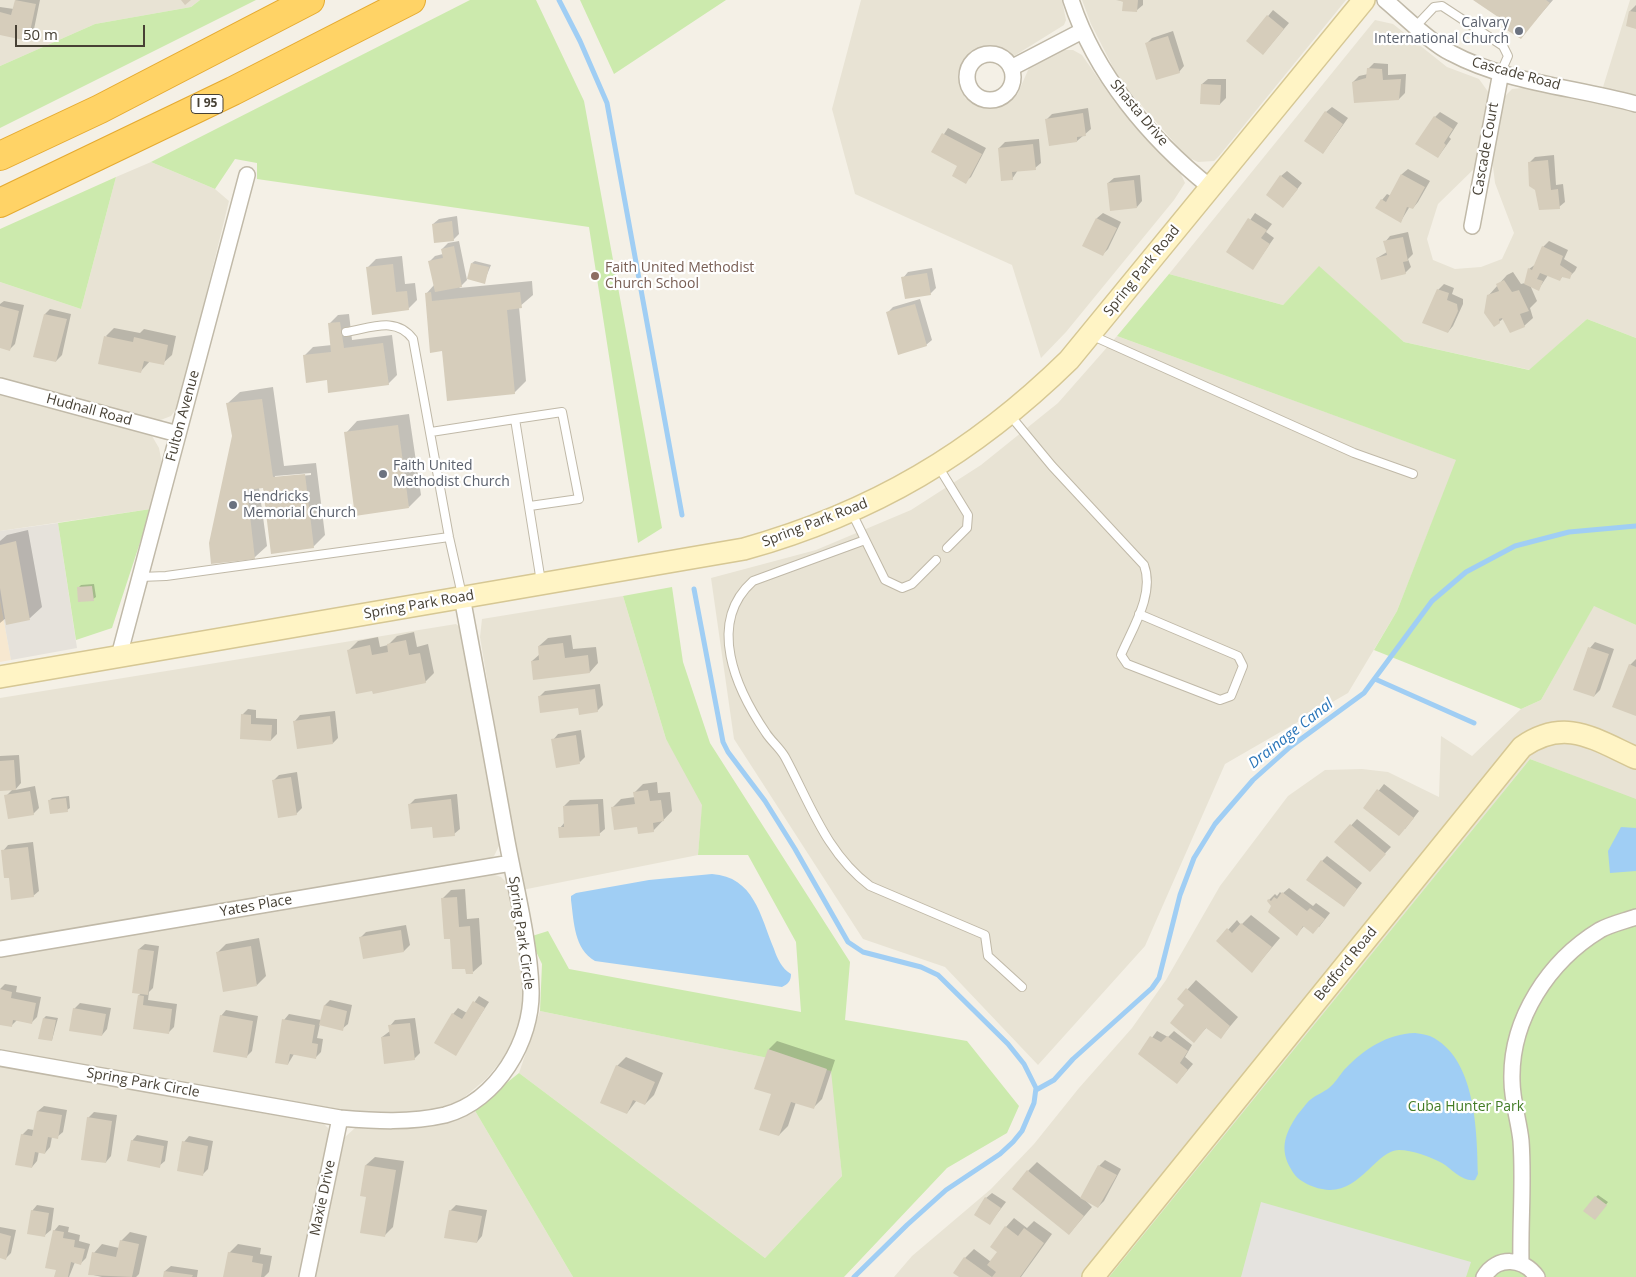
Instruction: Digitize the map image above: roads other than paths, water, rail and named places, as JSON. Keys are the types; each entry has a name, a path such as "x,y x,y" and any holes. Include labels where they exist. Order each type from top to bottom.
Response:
{"highway":[{"path":"0,156 100,109 310,0"},
{"name":"I 95","path":"0,203 250,83 411,0"}],"main road":[{"name":"Spring Park Road","path":"0,677 744,549 781,539 851,511 894,491 938,466 1009,414 1070,360 1364,0"},
{"name":"Bedford Road","path":"1093,1277 1522,747 1536,737 1552,732 1569,731 1636,758"}],"street":[{"name":"Shasta Drive","path":"1071,0 1082,31 1114,87 1146,126 1195,175 1210,187"},
{"name":"Cascade Road","path":"1385,0 1449,53 1501,72 1636,104"},
{"path":"1011,68 1082,31"},
{"name":"Cascade Court","path":"1472,226 1501,72"},
{"name":"Fulton Avenue","path":"119,656 247,175"},
{"name":"Hudnall Road","path":"0,386 178,434"},
{"name":"Spring Park Circle","path":"0,1058 340,1118 403,1122 448,1114 467,1105 481,1094 505,1070 515,1055 524,1034 531,990 511,863 462,598"},
{"name":"Yates Place","path":"0,949 511,863"},
{"path":"1521,1263 1523,1205 1521,1140 1512,1080 1519,1036 1532,998 1560,961 1601,929 1636,917"},
{"name":"Maxie Drive","path":"307,1277 340,1118"},
{"path":"1484,1277 1494,1266 1503,1262 1521,1263 1530,1268 1537,1277"}],"lane":[{"path":"1416,26 1434,7 1442,6 1503,46 1508,56 1501,72"},
{"path":"346,332 395,325 406,330 413,340 462,598"},
{"path":"1091,335 1354,453 1413,474"},
{"path":"431,432 562,412 579,499 530,506"},
{"path":"1009,414 1052,466 1144,565 1148,576 1146,591 1139,614 1121,655 1127,664 1220,700 1231,696 1243,666 1238,656 1139,614"},
{"path":"515,419 533,520 541,585"},
{"path":"938,466 968,515 967,528 947,548"},
{"path":"851,511 885,580 902,588 912,584 936,560"},
{"path":"140,577 166,576 449,537"},
{"path":"865,540 753,582 741,592 729,618 729,646 738,682 767,734 784,754 832,849 855,875 870,886 985,935 988,956 1022,987"}],"water":[{"path":"1621,827 1636,828 1636,871 1610,873 1608,851"},
{"path":"712,874 737,882 754,900 778,960 791,974 790,980 786,985 782,987 595,961 583,950 576,934 573,917 571,896 576,893 649,880"},
{"path":"1415,1033 1432,1037 1448,1049 1458,1063 1466,1081 1475,1119 1477,1138 1478,1174 1475,1180 1461,1177 1442,1163 1427,1156 1399,1150 1383,1156 1359,1178 1340,1189 1318,1188 1298,1178 1287,1162 1285,1141 1293,1121 1308,1101 1329,1088 1344,1070 1368,1049 1395,1036"}],"waterway":[{"path":"559,0 580,41 607,103 682,515"},
{"name":"Drainage Canal","path":"1036,1090 1054,1080 1073,1059 1152,988 1159,978 1180,895 1194,858 1215,824 1253,780 1290,747 1364,693 1432,601 1466,572 1515,546 1569,532 1636,526"},
{"path":"694,589 723,742 728,752 765,801 795,849 848,942 863,952 921,967 938,975 1008,1044 1024,1064 1036,1088 1034,1103 1022,1131 1013,1142 1000,1154 946,1190 854,1277"},
{"path":"1375,679 1474,723"}],"place":[{"name":"Calvary International Church","path":"1519,31"},
{"name":"Faith United Methodist Church School","path":"595,276"},
{"name":"Faith United Methodist Church","path":"383,474"},
{"name":"Hendricks Memorial Church","path":"233,505"}],"park label":[{"name":"Cuba Hunter Park","path":"1466,1107"}]}
